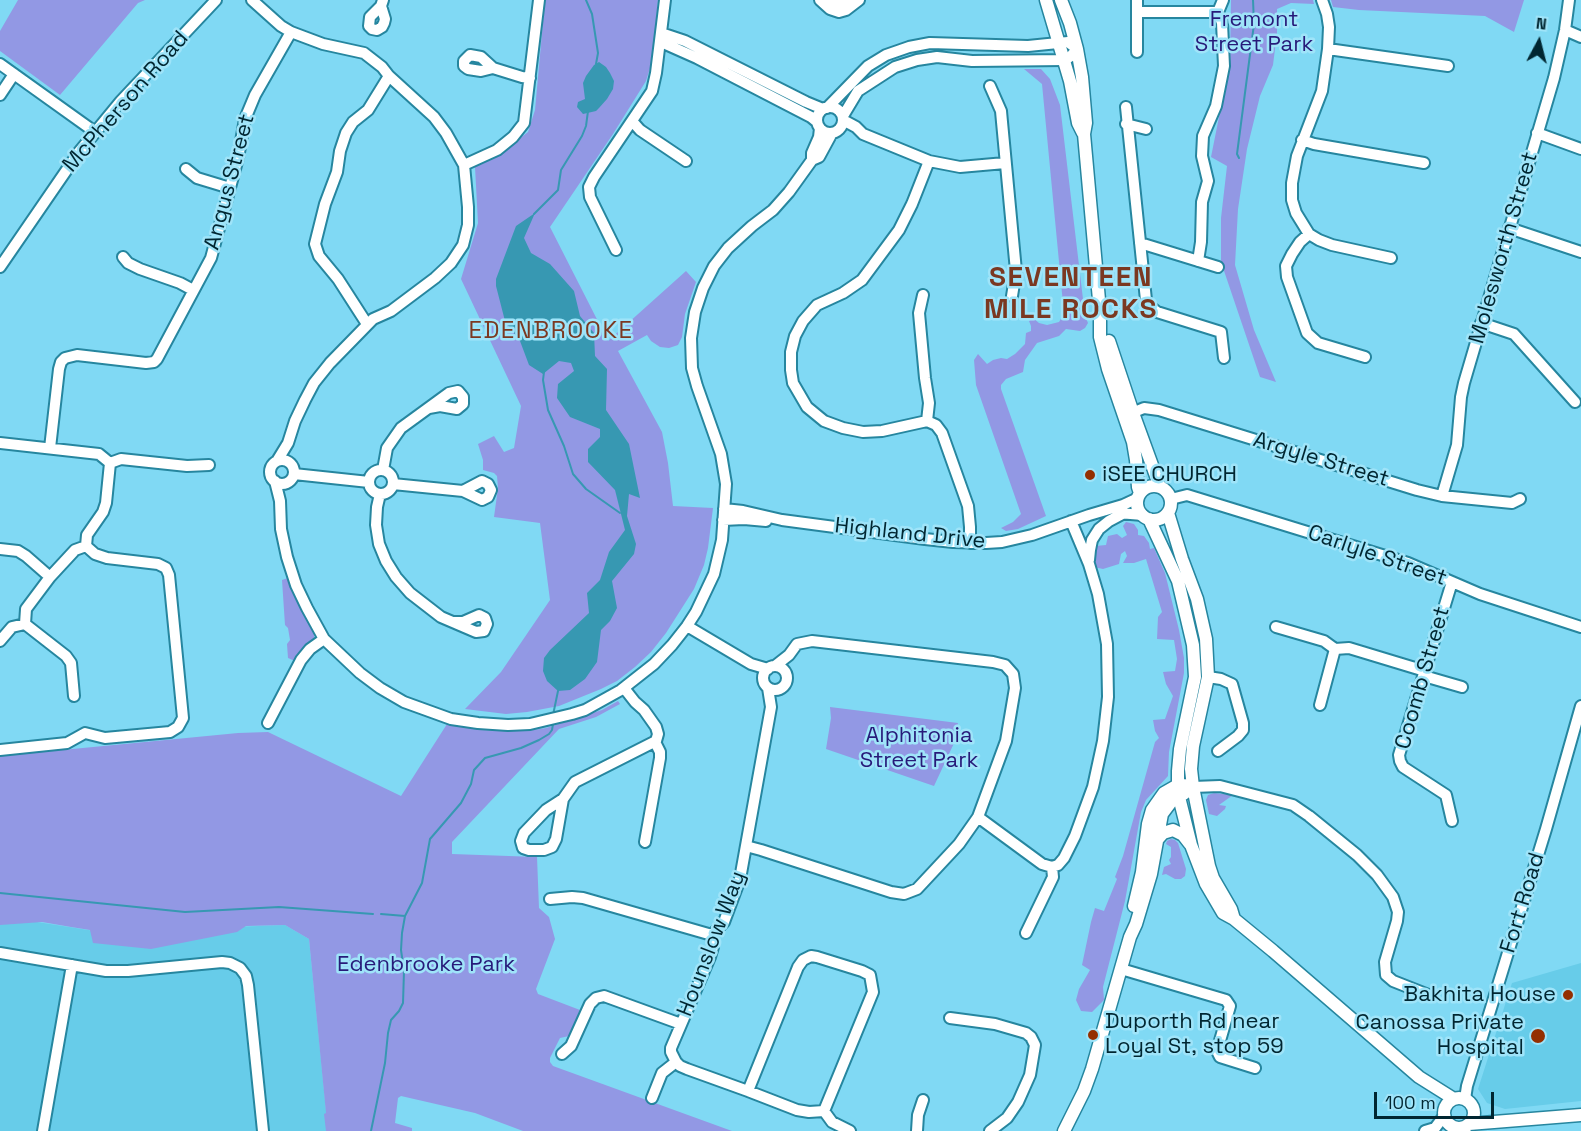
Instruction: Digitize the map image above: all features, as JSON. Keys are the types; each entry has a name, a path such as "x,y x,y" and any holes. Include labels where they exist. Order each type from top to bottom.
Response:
{"main road":[{"path":"1046,0 1065,60 1078,123 1084,134"},
{"path":"1061,0 1070,23 1082,77 1086,123 1084,134 1101,311 1129,414 1160,487 1168,493 1171,499 1168,513 1159,519 1146,517"},
{"path":"1129,414 1136,460 1138,507 1146,517 1178,581 1194,655 1195,677 1180,749 1179,791 1198,867 1223,913 1234,919 1419,1077 1472,1107 1467,1124"},
{"path":"1139,496 1149,487 1160,487"},
{"path":"1168,513 1200,610 1206,639 1208,677 1193,746 1191,769 1193,787 1209,866 1234,919"},
{"path":"1130,937 1130,921 1142,872 1152,810 1164,793 1193,787"},
{"path":"1064,1131 1084,1091 1130,937 1137,924 1151,874 1162,814 1179,791"},
{"path":"1156,841 1163,833 1173,830 1183,835 1191,845"},
{"path":"1419,1077 1445,1119 1455,1127 1467,1124 1581,1115"},
{"path":"1445,1119 1447,1103 1459,1099"}],"street":[{"name":"McPherson Road","path":"0,267 95,132 216,0"},
{"path":"252,0 291,32 322,44 364,53 382,67 440,125 464,165 468,225 463,245 451,263 435,278 392,310 367,324 340,352 314,384 298,412 288,443 270,470 280,501 281,529 291,571 324,639 372,682 404,702 452,719 508,725 530,724 585,710 628,686 654,664 687,626 714,574 722,540 726,484 722,454 692,368 691,338 695,312 714,266 728,248 773,210 812,160 819,157 835,132 843,125 843,118 858,91 895,67 918,60 937,57 972,62 1065,60 1077,49 1068,42 1028,46 930,43 886,55 867,66 818,115 819,137 812,153 812,160"},
{"path":"464,165 497,150 513,137 524,123 539,0"},
{"path":"616,250 590,197 589,187 652,91 665,0"},
{"path":"820,0 837,12 846,10 858,0"},
{"path":"826,0 839,2 858,0"},
{"path":"1137,0 1137,52"},
{"path":"1198,261 1202,202 1208,182 1202,156 1203,136 1216,106 1224,66 1222,23 1218,12 1222,0"},
{"path":"1322,0 1329,27 1322,91 1297,156 1292,183 1292,200 1296,213 1310,234 1332,245 1392,258"},
{"name":"Molesworth Street","path":"1442,496 1457,445 1461,397 1554,78 1569,0"},
{"path":"1137,12 1218,12"},
{"path":"1564,30 1581,37"},
{"name":"Angus Street","path":"50,448 59,369 62,361 75,355 154,362 211,258 238,158 245,119 255,95 291,32"},
{"path":"661,38 685,41 806,102 825,109 834,108 863,135"},
{"path":"661,38 811,117 825,132 863,135 929,161 960,166 1005,164"},
{"path":"1328,49 1448,66"},
{"path":"0,64 95,132"},
{"path":"493,68 530,78"},
{"path":"0,95 14,74"},
{"path":"367,324 338,279 319,256 315,244 325,204 338,172 340,151 346,133 353,122 368,110 389,76"},
{"path":"990,86 1001,111 1016,271 1012,296"},
{"path":"1126,107 1146,300 1157,312 1221,332 1224,358"},
{"path":"632,121 640,130 686,162"},
{"path":"1126,124 1146,129"},
{"path":"1537,133 1581,149"},
{"path":"1302,140 1424,163"},
{"path":"929,161 899,230 862,280 843,293 817,305 803,321 795,336 791,352 791,370 793,383 807,407 824,421 863,432 882,431 927,421 936,425 942,433 968,506 969,543"},
{"path":"186,169 197,178 230,188"},
{"path":"1509,228 1581,252"},
{"path":"1310,234 1300,242 1286,266 1287,277 1307,333 1318,343 1365,357"},
{"path":"1140,243 1218,267"},
{"path":"123,257 128,263 140,269 194,290"},
{"path":"923,295 919,313 924,378 929,403 927,421"},
{"path":"907,312 919,313"},
{"path":"1481,324 1514,334 1575,402"},
{"path":"383,470 386,450 395,434 405,424 429,408"},
{"name":"Argyle Street","path":"1129,414 1144,408 1159,410 1442,496 1512,503 1520,499"},
{"path":"0,443 99,454 110,463"},
{"path":"288,443 289,462"},
{"path":"110,463 121,459 187,466 209,465"},
{"path":"277,461 285,460 293,467 291,478 280,501"},
{"path":"86,546 87,534 103,512 106,503 110,463"},
{"path":"383,470 391,475 393,484 389,492 380,494 373,491 369,482 374,473 383,470"},
{"path":"275,481 279,483 291,478 369,482"},
{"path":"393,484 463,491"},
{"path":"380,494 376,526 379,544 386,561 410,593 441,617 454,622"},
{"name":"Carlyle Street","path":"1171,499 1187,495 1408,563 1480,594 1581,627"},
{"name":"Highland Drive","path":"724,515 743,511 782,520 953,543 1002,542 1032,535 1106,510 1139,496"},
{"name":"Highland Drive","path":"1106,510 1146,517"},
{"path":"1089,564 1092,540 1099,529 1124,513"},
{"path":"978,817 1042,864 1052,867 1058,865 1064,858 1075,836 1093,787 1103,741 1108,697 1107,644 1098,594 1089,564 1071,521"},
{"path":"25,624 26,609 50,578 75,550 86,546"},
{"path":"0,750 66,744 85,733 105,738 170,732 178,728 183,718 169,575 166,568 158,564 106,558 95,554 86,546"},
{"path":"0,549 18,551 50,578"},
{"name":"Coomb Street","path":"1452,582 1399,755 1403,767 1446,795 1452,821"},
{"path":"0,641 12,627 25,624"},
{"path":"25,624 71,663 74,696"},
{"path":"687,626 772,674"},
{"path":"1276,627 1324,641 1335,649 1349,648 1462,687"},
{"path":"267,723 301,660 310,649 324,639"},
{"path":"746,846 891,892 904,894 917,889 959,844 978,817 1006,741 1015,688 1013,674 1005,665 993,662 812,641 797,644 772,674 774,690 781,688"},
{"path":"1320,705 1335,649"},
{"name":"Hounslow Way","path":"676,1062 671,1048 710,957 712,935 724,922 740,879 771,707 772,674 787,681 771,707"},
{"path":"1208,677 1232,684 1243,730 1218,751"},
{"path":"563,799 546,810 524,833 521,841 523,848 544,850 552,847 556,839 563,799 577,780 655,742 658,734 657,728 628,686"},
{"name":"Fort Road","path":"1459,1099 1467,1086 1546,829 1581,706"},
{"path":"645,842 660,758 655,742"},
{"path":"1193,787 1220,786 1293,805 1357,855 1393,897 1398,912 1385,962 1386,975 1394,981 1431,996"},
{"path":"1026,933 1053,877 1052,867"},
{"path":"550,899 584,898 712,935"},
{"path":"0,953 106,971 222,962 240,968 246,976 248,985 263,1131"},
{"path":"748,1091 798,967 803,960 811,956 817,957 870,975 873,992 824,1112"},
{"path":"43,1131 72,965"},
{"path":"1121,969 1226,1000 1230,1006 1217,1050 1220,1057 1255,1068"},
{"path":"562,1054 571,1046 590,1004 596,998 604,996 681,1024"},
{"path":"950,1018 994,1024 1026,1033 1035,1045 1030,1075 1022,1095 1006,1118 990,1131"},
{"path":"652,1098 662,1073 676,1062 687,1069 798,1110 824,1112"},
{"path":"917,1131 918,1115 923,1100"},
{"path":"824,1112 832,1122 850,1131"},
{"path":"1425,1131 1435,1128 1445,1119"}],"shaded area":[{"path":"599,62 610,73 614,81 613,89 596,111 583,114 577,107 578,102 585,99 583,83 594,65"},
{"path":"535,213 524,238 531,253 550,264 574,291 580,316 594,333 595,356 607,369 606,410 629,444 640,498 629,494 627,516 636,544 634,554 612,581 617,608 610,621 601,630 597,662 585,679 570,690 558,691 547,681 543,671 544,658 589,613 587,593 600,580 609,552 625,530 615,490 588,462 588,449 600,437 600,429 570,417 557,398 558,384 574,371 571,363 559,361 543,374 529,365 520,341 505,321 496,279 516,226"},
{"path":"0,918 101,932 285,925 309,939 328,1131 0,1131"},
{"name":"Canossa Private Hospital","path":"1581,963 1581,1101 1505,1109 1487,1103 1478,1089 1512,983"}],"green space":[{"path":"18,0 145,0 138,3 60,95 0,51 0,31"},
{"path":"545,0 658,0 652,62 646,81 550,227 608,341 686,271 696,282 678,345 669,348 660,347 647,335 618,351 662,432 673,506 713,508 708,548 694,589 651,652 617,681 601,689 559,706 506,714 465,709 501,672 550,600 540,523 494,517 498,488 497,476 483,470 483,460 478,444 494,436 504,452 514,448 521,406 461,279 478,223 475,167 502,152 528,132 535,110"},
{"name":"Fremont Street Park","path":"1231,0 1313,0 1314,4 1291,3 1277,9 1273,65 1260,96 1247,149 1238,209 1235,265 1254,330 1276,382 1260,377 1221,262 1221,218 1227,166 1211,157 1230,62"},
{"path":"1331,0 1524,0 1514,32 1485,16 1359,10 1333,7"},
{"path":"1024,69 1041,69 1050,79 1060,105 1085,316 1088,323 1080,331 1066,329 1059,336 1037,343 1025,360 1023,372 1006,379 1001,385 1046,516 1018,529 1006,531 1001,528 1013,522 1021,514 976,385 974,360 978,354 987,364 1001,358 1007,359 1025,344 1026,333 1031,331 1029,321 1033,318 1047,325 1059,322 1064,314 1042,84"},
{"path":"1126,522 1134,524 1138,535 1144,536 1150,549 1154,548 1165,573 1179,630 1184,673 1169,752 1168,776 1146,800 1141,812 1125,901 1103,987 1104,1000 1092,1012 1081,1011 1076,1000 1079,989 1090,970 1082,965 1091,922 1095,908 1104,911 1117,879 1115,877 1155,742 1159,738 1153,720 1165,719 1173,696 1166,684 1163,672 1175,671 1177,659 1174,640 1157,639 1158,617 1162,612 1146,559 1134,563 1123,563 1127,556 1125,551 1121,554 1119,564 1103,569 1094,567 1095,546 1106,545 1108,536 1117,534 1122,538 1127,535 1123,526"},
{"path":"288,578 314,634 312,642 295,661 288,658 287,644 290,640 288,628 285,625 282,580"},
{"name":"Edenbrooke Park","path":"618,701 620,704 596,717 559,729 452,842 452,854 537,857 539,908 549,917 555,939 536,989 538,994 580,1010 569,1036 560,1038 550,1058 553,1066 732,1131 523,1131 475,1113 401,1096 398,1098 395,1123 412,1128 412,1131 326,1131 309,939 285,925 246,926 237,932 151,949 93,943 90,930 42,922 0,925 0,756 268,732 401,796 447,724 481,730 527,731 546,728 602,710"},
{"name":"Alphitonia Street Park","path":"830,707 958,723 955,741 934,786 826,749 831,718"},
{"path":"1214,793 1233,795 1219,805 1226,806 1217,816 1209,814 1206,800 1208,795"},
{"path":"1171,839 1178,843 1186,869 1185,876 1181,879 1175,879 1166,874 1162,875 1164,867 1171,864 1169,860 1171,847 1166,844"}],"waterway":[{"path":"586,0 592,14 598,53 596,64"},
{"path":"1239,158 1237,154 1254,24 1253,0"},
{"path":"534,214 558,190 561,170 582,136 588,111"},
{"path":"544,372 543,380 548,410 564,446 573,474 586,489 620,513"},
{"path":"553,715 558,691"},
{"path":"371,1131 391,1020 403,1003 404,971 401,950 405,916 422,883 430,839 461,803 471,784 474,770 485,758 521,748 539,740 549,734 553,724"},
{"path":"0,893 185,912 279,907 373,914"},
{"path":"381,914 405,916"}],"place":[{"name":"iSEE CHURCH","path":"1090,475"},
{"name":"Bakhita House","path":"1568,995"},
{"name":"Duporth Rd near Loyal St, stop 59","path":"1093,1035"},
{"name":"Canossa Private Hospital","path":"1538,1036"}],"district":[{"name":"SEVENTEEN MILE ROCKS","path":"1071,294"},
{"name":"EDENBROOKE","path":"551,331"}]}
